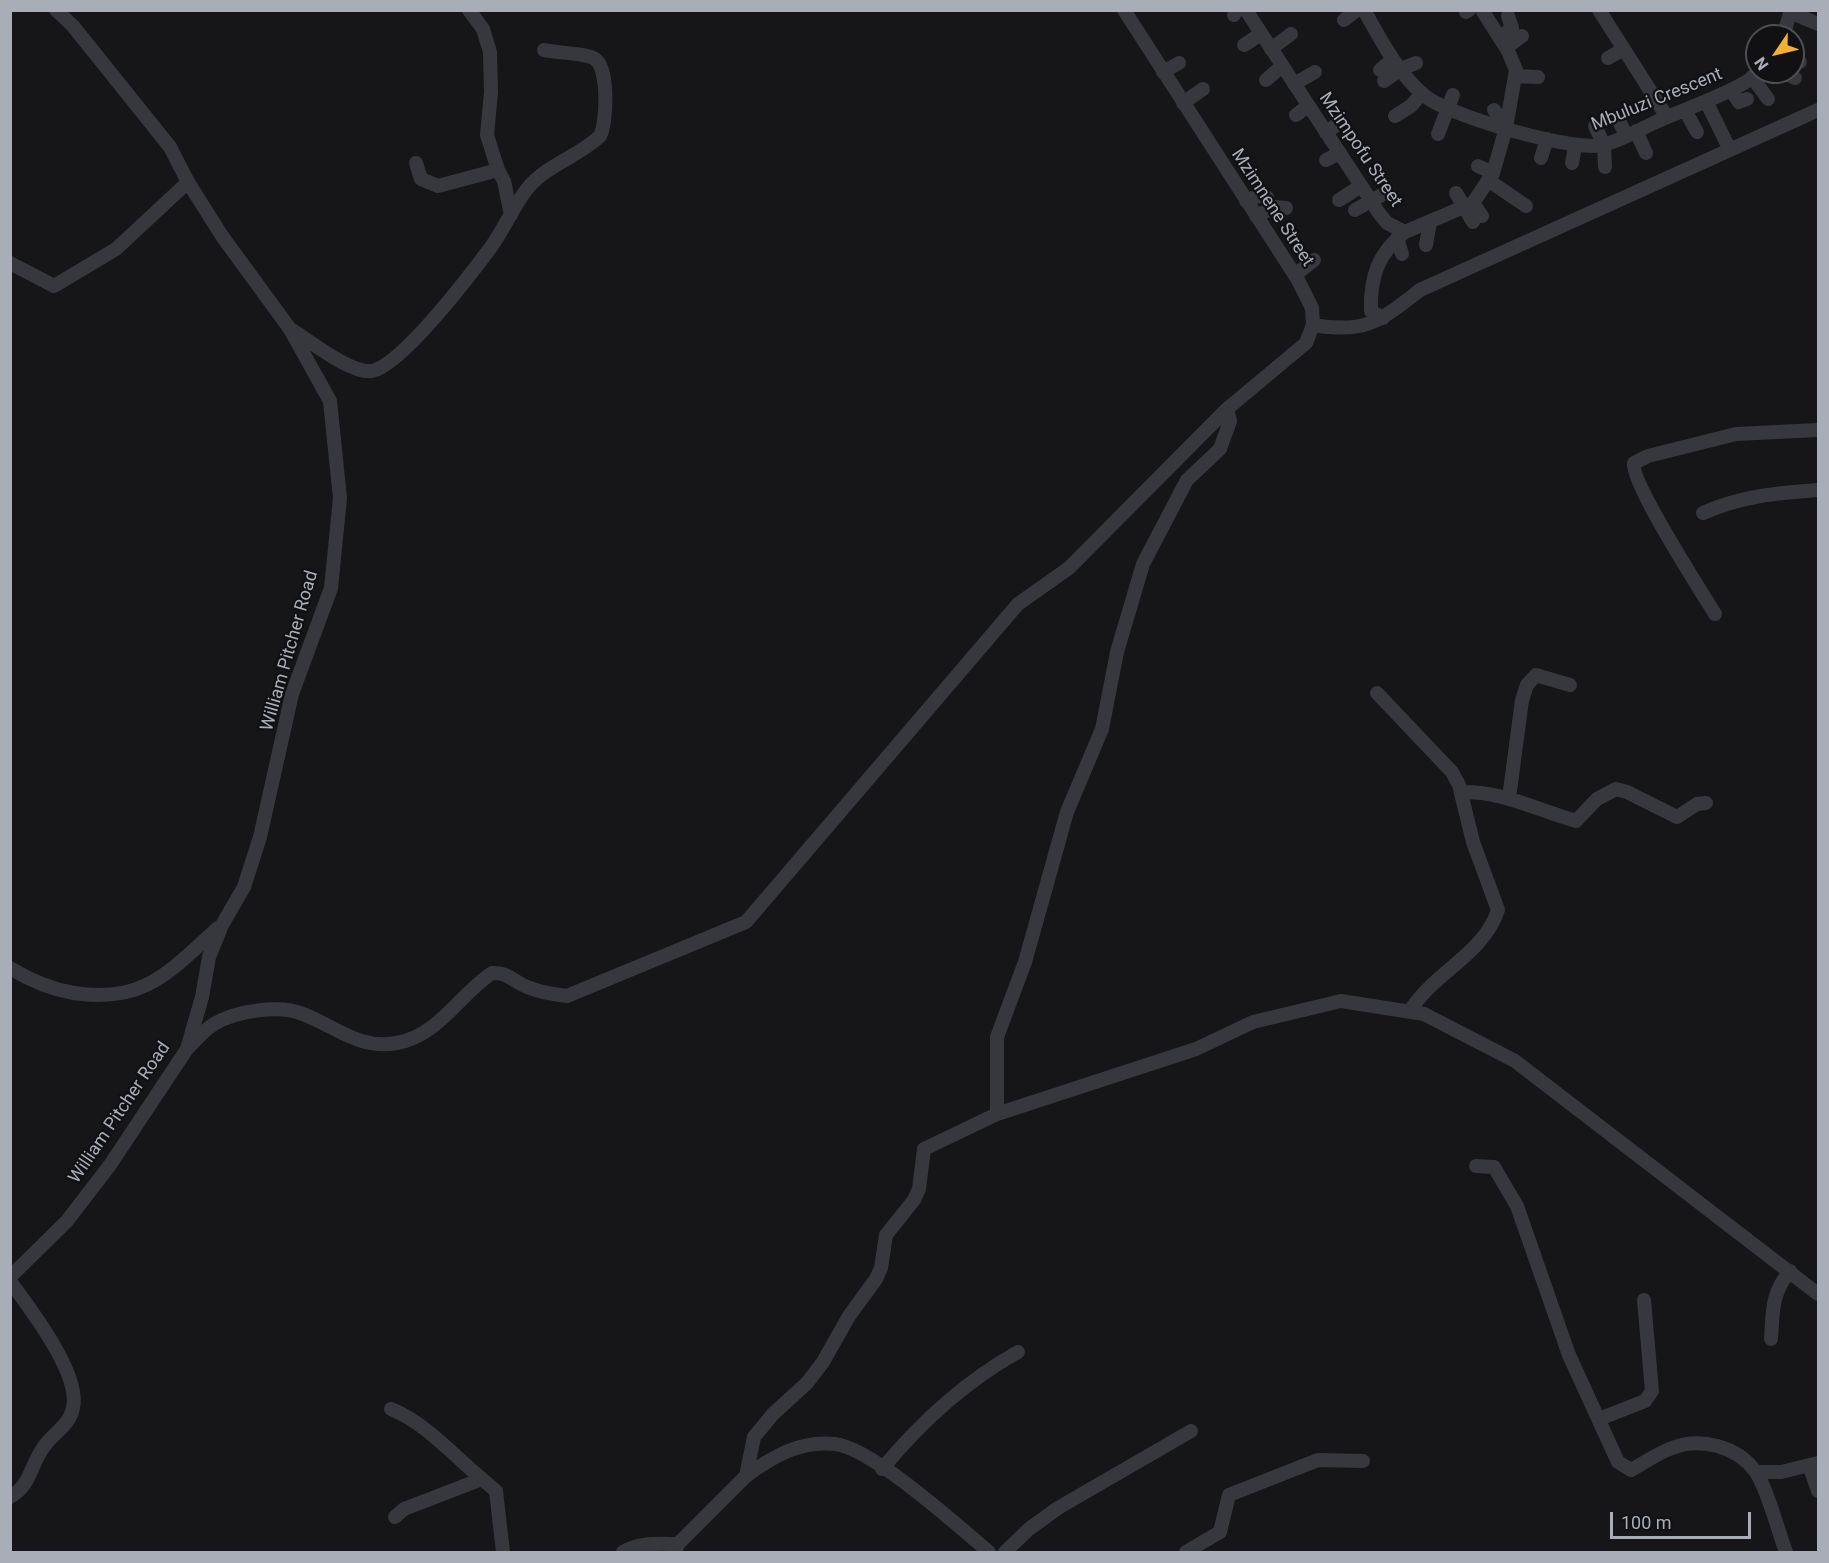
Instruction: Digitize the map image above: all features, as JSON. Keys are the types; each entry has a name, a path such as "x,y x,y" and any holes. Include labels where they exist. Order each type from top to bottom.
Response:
{"street":[{"name":"William Pitcher Road","path":"10,1279 67,1221 110,1165 187,1048 202,997 209,957 222,925 244,886 260,837 292,694 331,588 340,498 330,401 290,329 222,236 188,182 170,147 73,26 56,10"},
{"path":"469,10 483,29 490,52 487,135 498,170 504,181 511,215"},
{"path":"1344,20 1357,10"},
{"name":"Mbuluzi Crescent","path":"1364,10 1397,64 1422,93 1446,108 1503,127 1540,132 1575,146 1604,145 1745,82"},
{"path":"1383,318 1371,311 1370,289 1375,268 1382,254 1413,228 1468,205 1491,176 1516,70 1497,42 1482,10"},
{"path":"1599,10 1615,43 1667,117"},
{"name":"Mzimnene Street","path":"1126,11 1295,276 1312,308 1313,325"},
{"path":"1790,11 1818,24"},
{"name":"Mzimpofu Street","path":"1238,12 1261,34 1387,223 1413,228"},
{"path":"1497,42 1512,28 1508,16"},
{"path":"1244,45 1261,34"},
{"path":"1271,49 1291,34"},
{"path":"1497,42 1522,36"},
{"path":"1608,58 1615,43"},
{"path":"290,329 346,364 371,371 382,367 405,348 437,314 492,246 527,189 541,175 593,143 605,128 603,76 595,58 544,50"},
{"path":"1163,72 1179,63"},
{"path":"1382,75 1397,64 1416,63"},
{"path":"1266,80 1282,66"},
{"path":"1294,84 1315,72"},
{"path":"1515,76 1538,77"},
{"path":"1761,84 1768,99"},
{"path":"1183,103 1203,89"},
{"path":"1731,90 1738,102 1747,99"},
{"path":"1395,116 1411,106 1422,93"},
{"path":"1438,134 1445,120 1446,108 1453,95"},
{"path":"1706,101 1730,150"},
{"path":"1296,115 1308,106"},
{"path":"1494,110 1503,127"},
{"path":"1685,110 1697,132"},
{"path":"187,1048 213,1025 236,1015 278,1011 302,1013 349,1037 372,1045 399,1042 426,1032 479,981 492,973 512,976 521,984 540,992 567,996 746,922 1018,604 1070,568 1227,409 1306,343 1313,325 1344,331 1383,318 1420,290 1818,110"},
{"path":"1617,117 1647,153"},
{"path":"1326,133 1340,122"},
{"path":"1595,126 1604,145 1605,168"},
{"path":"1540,132 1541,158"},
{"path":"1572,163 1575,146"},
{"path":"1326,160 1340,153"},
{"path":"416,163 421,179 438,186 498,170"},
{"path":"1478,166 1526,206"},
{"path":"10,263 54,285 116,249 188,182"},
{"path":"1339,200 1361,186"},
{"path":"1355,210 1387,192"},
{"path":"1456,193 1478,219"},
{"path":"1246,201 1258,196 1267,197"},
{"path":"1256,216 1275,207 1286,208"},
{"path":"1413,228 1430,236 1426,244"},
{"path":"1402,254 1413,228"},
{"path":"1295,276 1314,260"},
{"path":"997,1114 997,1037 1025,962 1067,812 1102,729 1117,652 1143,564 1187,480 1220,449 1230,421 1227,409"},
{"path":"1715,614 1649,501 1637,477 1634,463 1648,456 1736,434 1818,430"},
{"path":"1703,513 1732,500 1767,493 1818,490"},
{"path":"1509,798 1522,700 1527,685 1532,677 1540,675 1570,686"},
{"path":"1377,693 1452,772 1461,792 1473,842 1498,910 1486,936 1420,995 1410,1011"},
{"path":"1461,792 1489,793 1509,798 1576,821 1597,800 1616,789 1627,792 1677,817 1697,804 1706,803"},
{"path":"10,968 48,988 101,997 131,993 169,971 222,925"},
{"path":"746,1476 754,1437 773,1414 807,1383 824,1362 849,1316 876,1279 881,1268 886,1235 914,1200 919,1189 924,1149 997,1114 1196,1049 1262,1020 1341,1000 1424,1014 1515,1060 1818,1294"},
{"path":"1476,1166 1494,1167 1517,1206 1546,1283 1569,1355 1618,1462 1631,1470 1672,1448 1707,1443 1743,1458 1756,1472 1786,1552"},
{"path":"1771,1339 1774,1296 1778,1285 1790,1271"},
{"path":"10,1279 64,1365 74,1398 69,1419 44,1446 25,1487 10,1497"},
{"path":"1599,1419 1645,1401 1652,1391 1644,1300"},
{"path":"882,1468 913,1431 998,1363 1018,1352"},
{"path":"391,1408 424,1427 496,1491 503,1552"},
{"path":"1005,1552 1029,1529 1058,1508 1191,1431"},
{"path":"754,1437 774,1456"},
{"path":"622,1552 631,1547 649,1544 677,1548 746,1476 774,1456 809,1444 837,1444 856,1450 932,1502 989,1552"},
{"path":"1186,1552 1220,1532 1229,1495 1318,1460 1363,1461"},
{"path":"1756,1472 1781,1472 1814,1464 1818,1491"},
{"path":"395,1516 404,1509 482,1479"}]}
